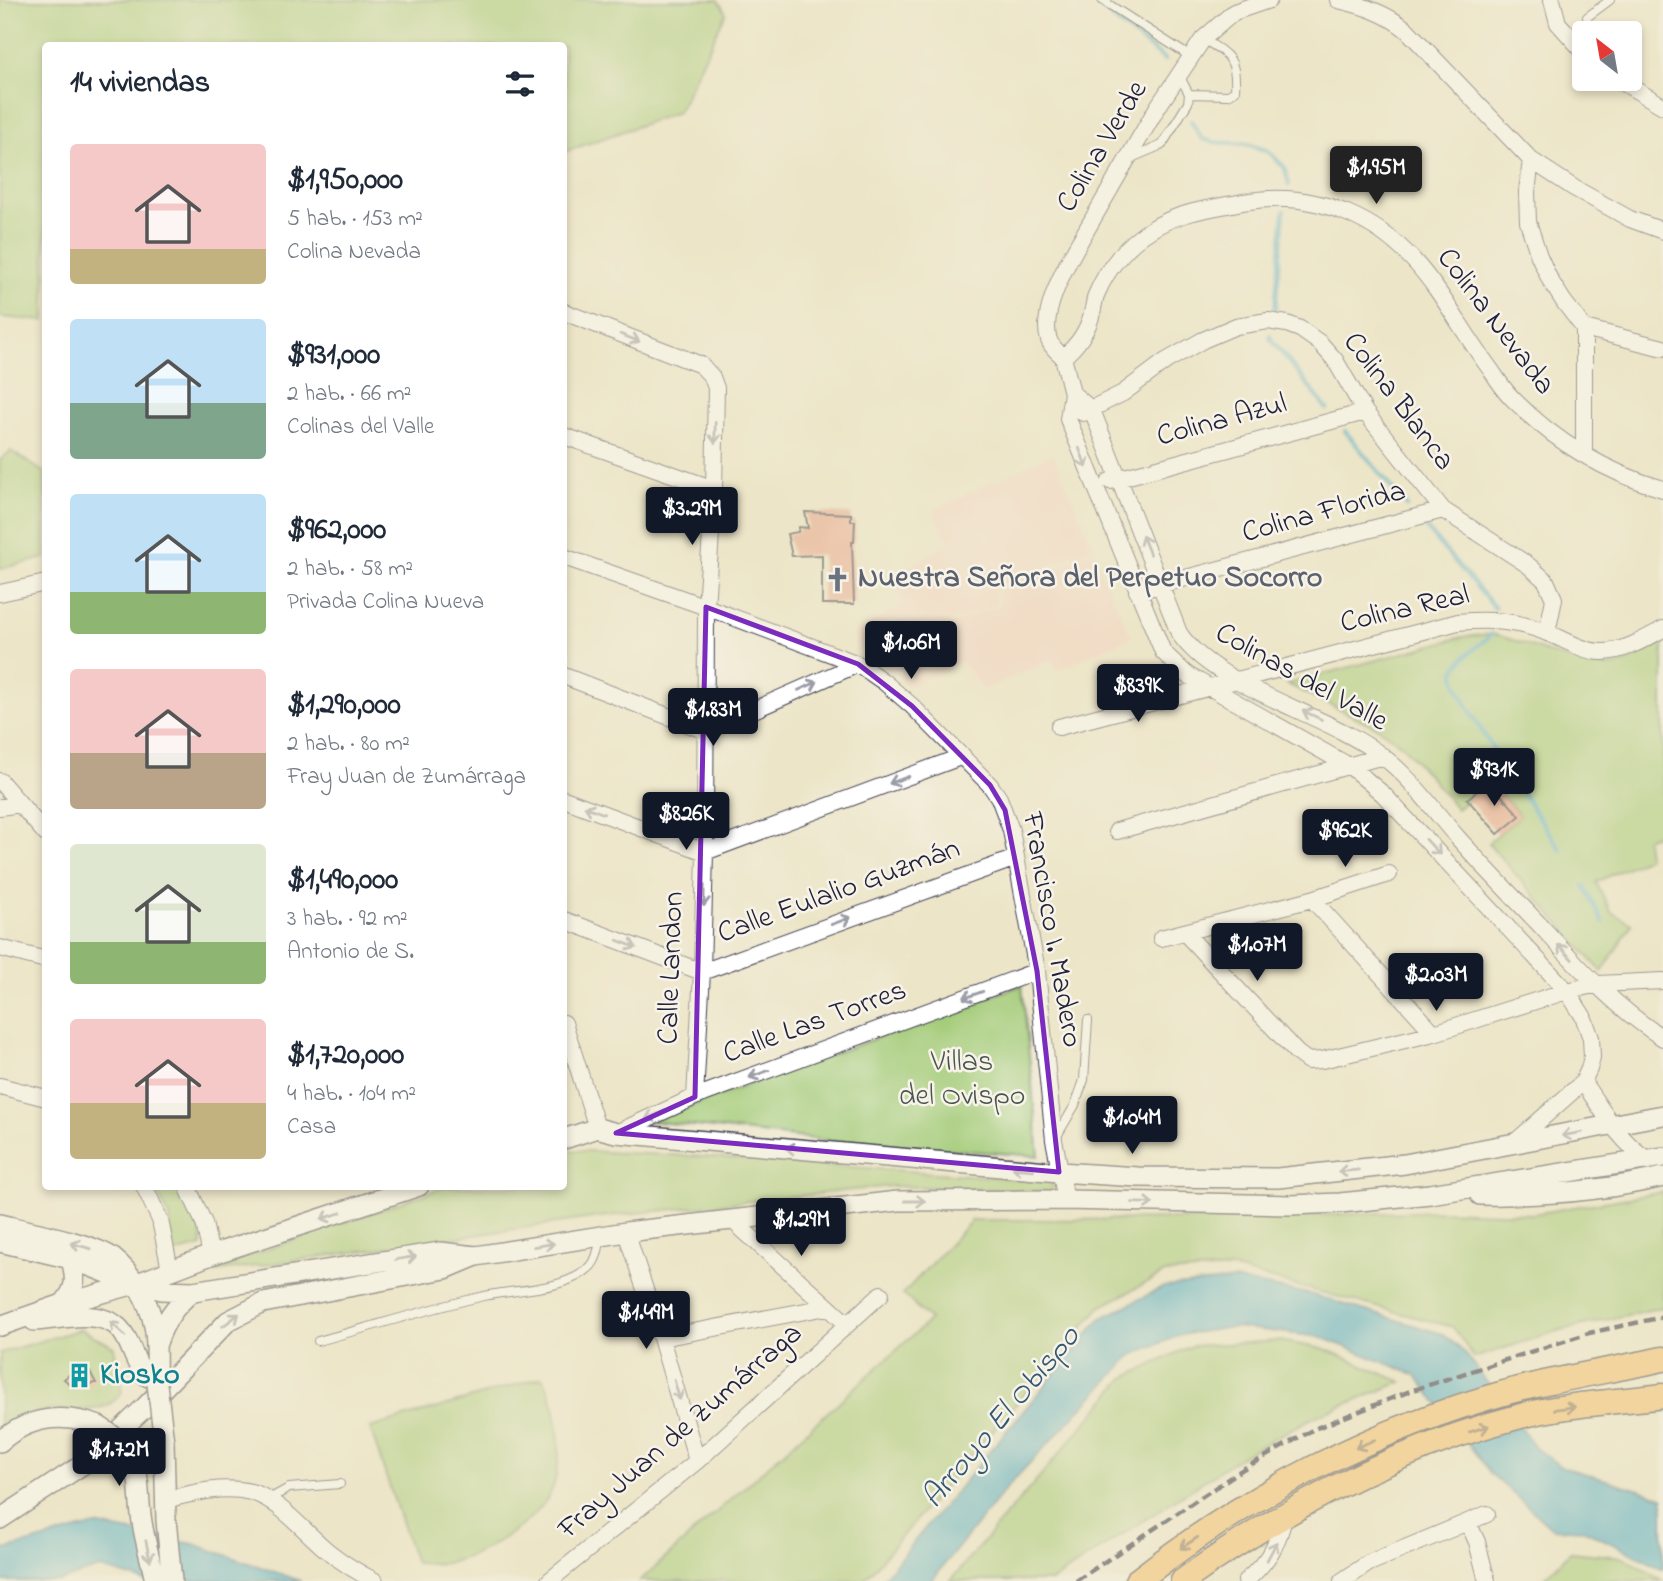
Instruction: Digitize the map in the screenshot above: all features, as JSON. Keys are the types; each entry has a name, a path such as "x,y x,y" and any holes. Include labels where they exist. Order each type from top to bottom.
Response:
{"main road":[{"path":"1137,1581 1171,1555 1278,1487 1329,1460 1428,1418 1510,1392 1663,1359"},
{"path":"1588,1376 1663,1376"},
{"path":"1183,1581 1225,1550 1284,1514 1389,1461 1436,1442 1522,1416 1663,1396"},
{"path":"1609,1404 1663,1409"}],"street":[{"name":"Colina Verde","path":"1072,393 1063,357 1049,342 1047,332 1055,292 1064,268 1126,161 1203,38 1234,12 1269,0"},
{"path":"1338,0 1375,5 1394,19 1531,160 1630,219 1663,231"},
{"path":"1552,0 1558,23 1572,41"},
{"path":"1637,91 1663,106"},
{"path":"1531,160 1527,192 1528,222 1550,280 1584,328 1584,455"},
{"name":"Colina Nevada","path":"1063,357 1072,350 1085,330 1092,316 1097,294 1118,258 1152,228 1212,208 1268,198 1296,198 1327,205 1366,222 1399,244 1442,297 1512,398 1551,435 1636,481 1663,489"},
{"name":"Calle Landon","path":"567,312 695,362 709,373 716,388 714,489 706,607 705,852 695,1097"},
{"name":"Colina Blanca","path":"1068,419 1092,410 1123,393 1167,361 1203,340 1236,326 1268,321 1300,329 1320,343 1335,360 1365,412 1443,510 1528,565 1546,582 1554,599 1547,633"},
{"path":"1584,328 1663,348"},
{"path":"1068,419 1072,393"},
{"name":"Colinas del Valle","path":"1072,393 1092,410 1179,633 1186,643 1197,655 1236,680 1324,721 1383,756 1402,772 1459,839 1598,984 1632,1017 1663,1038"},
{"name":"Colina Azul","path":"1094,485 1365,412"},
{"name":"Colinas del Valle","path":"1068,419 1163,652 1173,664 1207,687 1351,766 1383,794 1567,991 1583,1016 1591,1038 1592,1057 1583,1082"},
{"path":"567,437 714,489"},
{"name":"Colina Florida","path":"1138,591 1443,510"},
{"name":"Francisco I. Madero","path":"567,558 858,664 893,690 963,756 999,798 1011,830 1037,971 1054,1140 1066,1200"},
{"path":"0,593 42,584"},
{"name":"Colina Real","path":"1059,727 1458,622 1490,620 1518,624 1579,647 1601,652 1619,650 1663,629"},
{"path":"567,677 706,731 858,664"},
{"path":"567,800 705,852 963,756"},
{"path":"1117,831 1383,756"},
{"path":"0,781 42,830"},
{"path":"0,807 19,804"},
{"name":"Calle Eulalio Guzmán","path":"567,920 702,972 1016,859"},
{"path":"1161,938 1312,899 1389,874"},
{"path":"1312,899 1434,1033"},
{"path":"1185,933 1297,1053 1308,1060 1322,1060 1374,1049 1598,984 1663,981"},
{"path":"0,948 42,959"},
{"name":"Calle Las Torres","path":"606,1130 1037,971"},
{"path":"567,1031 606,1130"},
{"path":"1513,1144 1583,1082 1612,1126 1633,1150 1656,1158"},
{"path":"0,1086 42,1097"},
{"path":"567,1138 606,1130 1059,1172 1138,1177 1278,1178 1405,1164 1663,1115"},
{"path":"1430,1194 1656,1158"},
{"path":"0,1519 88,1461 236,1315 263,1303 445,1269 476,1256 626,1232 898,1201 1066,1200 1290,1205 1430,1194 1545,1194 1634,1184 1663,1177"},
{"path":"146,1190 160,1220 170,1270"},
{"path":"189,1190 204,1223 211,1255"},
{"path":"7,1324 63,1304 135,1284 211,1255 407,1190"},
{"name":"Fray Juan de Zumárraga","path":"731,1219 847,1324"},
{"path":"0,1224 111,1257 135,1284 148,1304 157,1344 157,1382 164,1442 166,1520 172,1581"},
{"path":"626,1232 697,1461"},
{"path":"0,1242 71,1259 135,1284 162,1290 193,1291 440,1252 476,1256"},
{"path":"63,1304 75,1284 71,1259"},
{"path":"157,1344 162,1328 174,1308 193,1291"},
{"name":"Fray Juan de Zumárraga","path":"549,1581 697,1461 881,1294"},
{"name":"Fray Juan de Zumárraga","path":"661,1338 827,1307"},
{"path":"7,1324 80,1317 104,1318 122,1330 145,1376 157,1382"},
{"path":"0,1442 25,1425 46,1418 65,1418 99,1426 124,1443 133,1455 138,1469 142,1520 155,1581"},
{"path":"165,1500 201,1491 234,1489 254,1493 269,1499 330,1553 375,1581"},
{"path":"1246,1581 1269,1558 1284,1514"},
{"path":"1342,1581 1369,1563 1487,1514"},
{"path":"1468,1522 1477,1542 1488,1581"}],"lane":[{"path":"1102,0 1191,57"},
{"path":"1587,17 1610,0"},
{"path":"1189,94 1228,95 1235,91 1236,70 1226,53 1203,38"},
{"path":"1126,161 1162,145 1188,103 1189,94 1179,75"},
{"path":"1054,1140 1075,1105 1084,1080 1088,1020"},
{"path":"318,1341 487,1296 524,1292 565,1282 590,1266 599,1252 601,1236"},
{"path":"269,1499 289,1488 340,1484"}],"highlighted area":[{"path":"706,607 858,664 912,706 990,785 1005,810 1037,971 1059,1172 616,1133 695,1097"}],"shaded area":[{"path":"1053,454 1093,547 995,589 996,604 927,630 895,635 873,653 855,646 856,631 904,605 892,576 949,544 934,510"},
{"path":"1090,552 1132,637 1057,670 1051,660 983,690 961,662 908,687 875,653 896,636 930,631 1000,606 999,592"}],"green space":[{"path":"0,0 718,0 726,13 678,112 567,151 567,42 42,42 42,321 0,317"},
{"path":"11,451 42,471 42,559 0,569 0,460"},
{"path":"1492,634 1575,661 1607,667 1625,663 1663,642 1663,832 1646,839 1648,858 1596,882 1611,912 1632,924 1602,972 1488,843 1520,816 1490,782 1457,809 1403,746 1378,728 1287,684 1462,637"},
{"name":"Villas del Ovispo","path":"1022,985 1039,1156 833,1141 649,1121"},
{"name":"Villas del Ovispo","path":"567,1150 1053,1181 1052,1192 891,1186 600,1217 193,1275 436,1190 567,1190"},
{"path":"156,1190 182,1190 199,1223 202,1246 172,1254 170,1217"},
{"path":"1663,1192 1663,1307 1557,1331 1474,1358 1453,1327 1234,1269 1165,1273 1100,1307 863,1581 640,1581 930,1320 903,1294 972,1220 1206,1219 1443,1211 1533,1214"},
{"path":"81,1329 114,1347 122,1392 114,1401 94,1409 29,1414 0,1433 0,1353"},
{"path":"1279,1341 1325,1349 1402,1382 1316,1416 1243,1455 1052,1581 950,1581 1124,1378 1191,1346"},
{"path":"542,1377 556,1416 559,1446 556,1474 547,1499 511,1534 466,1558 438,1564 415,1563 370,1428"},
{"path":"1570,1552 1623,1557 1663,1581 1541,1581"}],"water":[{"path":"1234,1280 1310,1294 1443,1334 1464,1352 1536,1448 1560,1466 1663,1497 1663,1569 1585,1530 1552,1528 1491,1474 1416,1375 1321,1337 1233,1327 1180,1335 1132,1355 1008,1486 931,1581 881,1581 1101,1318 1164,1287"},
{"path":"95,1525 194,1544 301,1581 145,1581 100,1568 59,1581 0,1581 0,1551"}],"building":[{"path":"805,512 851,514 851,521 855,521 852,542 854,604 822,604 822,555 792,556 787,534 798,532 799,527 808,528"},
{"path":"1489,782 1520,816 1498,834 1467,799"},
{"name":"Kiosko","path":"74,1371 90,1372 96,1383 73,1387 64,1379"}],"waterway":[{"path":"1093,0 1165,60"},
{"path":"1191,121 1202,139 1247,144 1268,151 1285,168 1289,185"},
{"path":"1275,309 1284,211"},
{"path":"1270,335 1327,409"},
{"path":"1345,431 1407,506"},
{"path":"1425,527 1495,608"},
{"path":"1492,634 1460,662 1455,673 1458,686 1482,732 1561,850"},
{"path":"1584,886 1603,922"}],"railway":[{"path":"1076,1581 1243,1469 1314,1429 1413,1390 1589,1333 1663,1317"}],"place":[{"name":"Nuestra Señora del Perpetuo Socorro","path":"838,579"},
{"name":"Kiosko","path":"80,1376"}],"water label":[{"name":"Arroyo El Obispo","path":"1002,1418"}]}
